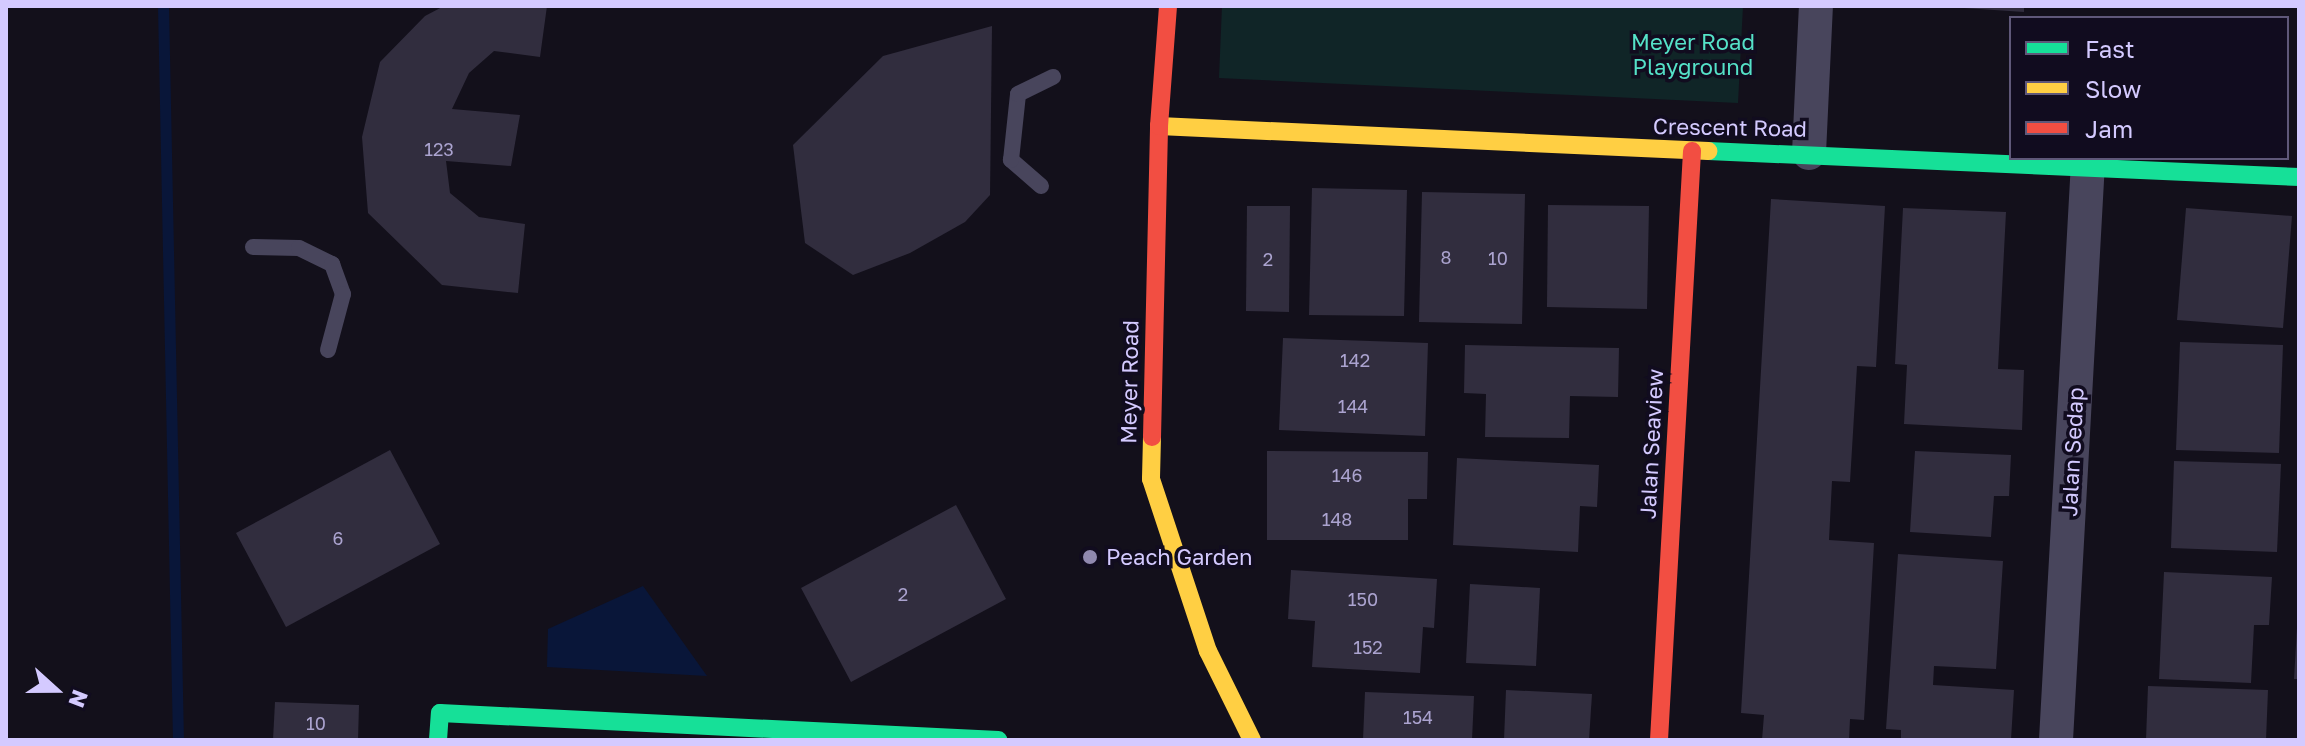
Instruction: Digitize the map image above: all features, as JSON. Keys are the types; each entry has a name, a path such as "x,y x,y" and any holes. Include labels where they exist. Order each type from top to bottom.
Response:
{"street":[{"name":"Meyer Road","path":"1168,6 1159,126 1151,479 1208,651 1252,740"},
{"path":"1809,153 1816,6"},
{"name":"Crescent Road","path":"1159,126 1692,151 2088,163 2299,177"},
{"name":"Jalan Seaview","path":"1659,740 1692,151"},
{"name":"Jalan Sedap","path":"2056,740 2088,163"},
{"path":"438,740 440,713 852,736 998,740"}],"lane":[{"path":"1041,186 1011,160 1018,94 1053,77"},
{"path":"253,247 299,248 332,264 343,294 328,350"}],"green space":[{"name":"Meyer Road Playground","path":"1222,6 1743,6 1738,103 1219,78"}],"water":[{"path":"643,586 707,676 547,667 548,629"}],"building":[{"path":"444,6 547,6 540,57 494,51 469,73 452,109 520,115 511,166 446,161 450,193 479,217 525,224 518,293 442,285 368,213 362,137 380,62 425,16"},
{"path":"1934,6 2024,6 2024,12"},
{"path":"992,26 990,195 965,222 910,253 853,275 805,243 793,145 883,56"},
{"path":"1312,188 1407,190 1404,316 1309,315"},
{"path":"1422,192 1525,194 1522,324 1419,322"},
{"path":"1771,199 1885,206 1876,367 1857,366 1850,482 1832,481 1829,540 1874,543 1864,720 1850,719 1849,740 1762,740 1764,715 1741,713"},
{"path":"1548,205 1649,206 1647,309 1547,307"},
{"path":"1247,206 1290,206 1289,312 1246,311"},
{"path":"1903,208 2006,212 1998,369 2024,370 2022,430 1904,424 1907,365 1895,364"},
{"path":"2186,208 2292,216 2283,328 2177,320"},
{"path":"1283,338 1428,343 1425,436 1279,430"},
{"path":"2180,342 2283,345 2279,453 2176,450"},
{"path":"1465,345 1619,348 1618,397 1570,396 1569,438 1485,437 1486,394 1464,393"},
{"path":"390,450 440,544 286,627 236,533"},
{"path":"1267,451 1428,452 1427,499 1408,499 1408,540 1267,540"},
{"path":"1915,451 2011,455 2009,496 1994,496 1991,537 1910,532"},
{"path":"1457,458 1599,465 1597,507 1580,506 1578,552 1453,545"},
{"path":"2174,461 2281,464 2277,552 2171,548"},
{"path":"956,505 1006,599 851,682 801,588"},
{"path":"1898,554 2003,561 1996,669 1934,666 1933,685 2014,690 2011,740 1901,740 1901,730 1886,729"},
{"path":"1291,570 1437,579 1434,628 1423,627 1420,673 1312,667 1315,621 1288,619"},
{"path":"2164,572 2272,577 2269,625 2254,625 2251,683 2159,679"},
{"path":"1470,584 1540,588 1536,666 1466,663"},
{"path":"2297,628 2299,679 2294,679"},
{"path":"2148,686 2268,690 2266,740 2146,740"},
{"path":"1506,690 1592,694 1589,740 1504,740"},
{"path":"1365,692 1474,696 1472,740 1363,740"},
{"path":"275,702 359,705 358,740 273,740"}],"waterway":[{"path":"163,6 178,740"}],"traffic: fast":[{"path":"1708,151 2299,177"},
{"path":"438,740 440,713 998,740"}],"traffic: slow":[{"path":"1159,126 1708,151"},
{"path":"1152,437 1151,479 1208,651 1252,740"}],"traffic: jam":[{"path":"1152,437 1159,126 1168,6"},
{"path":"1659,740 1692,151"}],"place":[{"name":"Peach Garden","path":"1090,557"}]}
